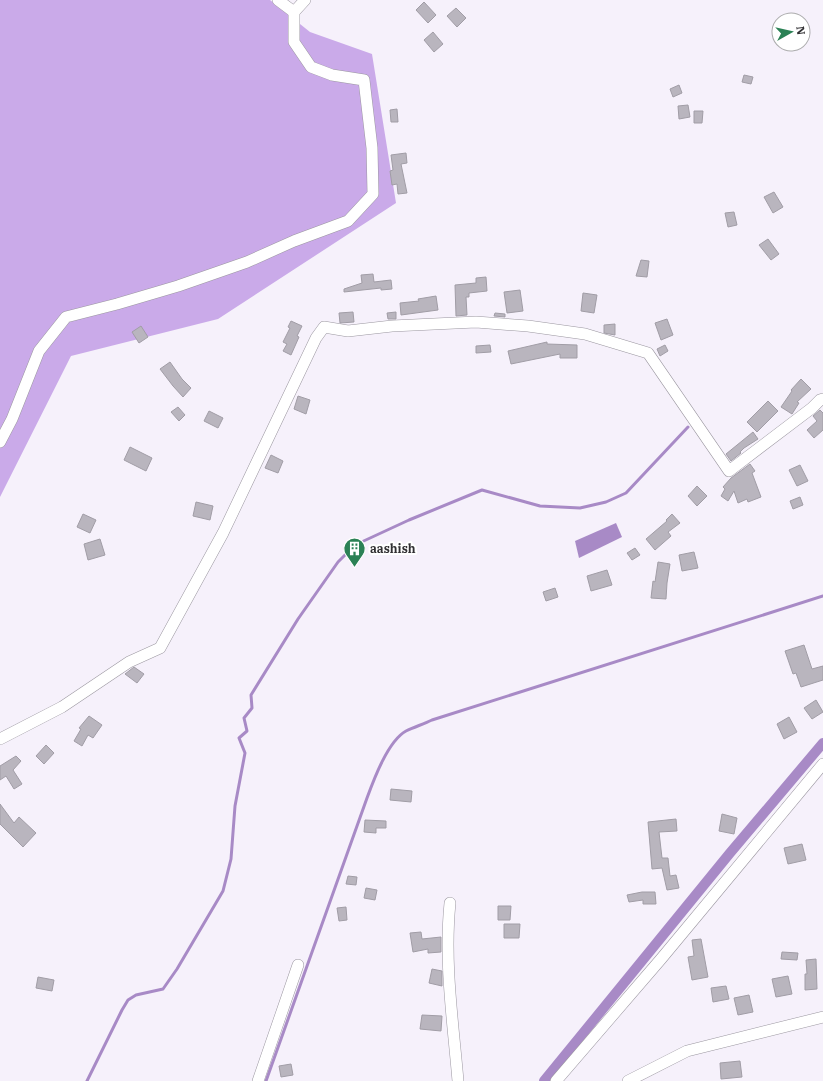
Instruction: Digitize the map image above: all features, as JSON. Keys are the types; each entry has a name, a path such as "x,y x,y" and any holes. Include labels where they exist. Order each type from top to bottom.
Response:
{"street":[{"path":"278,0 294,12"},
{"path":"0,442 12,419 39,351 66,317 178,286 247,262 294,241 348,221 373,194 372,148 364,80 332,75 311,67 294,42 294,12 304,0"},
{"path":"0,739 62,707 129,662 160,648 223,533 316,338 324,327 348,331 392,326 476,322 520,325 585,334 648,353 729,471 823,399"},
{"path":"556,1081 823,764"},
{"path":"450,903 448,945 450,989 458,1081"},
{"path":"258,1081 298,965"},
{"path":"628,1081 687,1051 823,1017"}],"shaded area":[{"path":"0,0 270,0 310,32 372,54 396,203 218,319 71,356 0,497"},
{"path":"616,523 622,537 579,558 575,541"}],"building":[{"path":"424,2 436,15 428,23 416,10"},
{"path":"456,8 466,18 457,27 447,16"},
{"path":"433,32 443,44 434,52 424,40"},
{"path":"744,75 753,77 751,84 742,82"},
{"path":"679,85 682,93 673,97 670,89"},
{"path":"688,105 690,117 679,119 678,106"},
{"path":"397,109 398,122 391,122 390,110"},
{"path":"694,111 703,111 702,123 694,123"},
{"path":"406,153 407,163 401,164 407,193 398,194 397,184 392,185 390,171 393,170 391,155"},
{"path":"774,192 783,207 773,213 764,197"},
{"path":"734,212 737,225 728,227 725,213"},
{"path":"768,239 779,254 771,260 759,245"},
{"path":"641,260 649,261 647,277 636,276"},
{"path":"373,274 374,282 391,280 392,289 381,290 381,288 344,292 344,289 362,283 361,275"},
{"path":"486,277 487,291 469,293 469,297 466,297 467,315 456,316 455,285 476,283 476,278"},
{"path":"520,290 523,311 507,313 504,292"},
{"path":"583,293 597,295 594,313 581,311"},
{"path":"436,296 438,310 401,315 400,303 419,301 418,299"},
{"path":"353,312 354,322 340,323 339,313"},
{"path":"396,312 396,319 388,319 387,313"},
{"path":"495,313 505,314 505,317 494,316"},
{"path":"667,319 673,335 661,340 655,323"},
{"path":"291,321 302,326 291,355 283,351 287,344 283,342 290,328 288,327"},
{"path":"615,324 615,335 604,333 604,325"},
{"path":"141,326 148,337 139,343 132,332"},
{"path":"547,342 547,344 577,345 577,358 560,358 560,354 511,364 508,351"},
{"path":"490,345 491,352 476,353 476,346"},
{"path":"665,345 668,351 660,356 657,349"},
{"path":"170,362 182,379 191,388 183,397 160,369"},
{"path":"801,379 811,389 797,402 799,403 792,414 781,407 792,391 791,390"},
{"path":"298,396 310,400 306,414 294,409"},
{"path":"768,401 778,411 757,432 747,422"},
{"path":"178,407 185,415 179,421 171,412"},
{"path":"820,410 823,413 823,430 814,438 807,430 817,421 813,416"},
{"path":"209,411 223,418 218,428 204,421"},
{"path":"753,432 758,439 744,448 740,452 741,453 731,461 726,454"},
{"path":"130,447 152,458 146,471 124,460"},
{"path":"271,455 283,461 278,473 265,468"},
{"path":"750,464 755,471 752,473 761,497 748,502 747,499 738,503 734,491 728,501 721,496 725,489 723,487 731,478"},
{"path":"800,465 808,481 797,486 789,470"},
{"path":"697,486 707,496 697,506 688,496"},
{"path":"800,497 803,505 793,509 790,501"},
{"path":"196,502 213,506 210,520 193,516"},
{"path":"83,514 96,520 90,533 77,527"},
{"path":"672,514 680,523 668,532 671,536 655,550 646,539 667,521 666,520"},
{"path":"100,539 105,555 88,560 84,544"},
{"path":"635,548 640,555 632,560 627,553"},
{"path":"694,552 698,568 682,571 679,555"},
{"path":"658,562 670,564 666,599 651,598 653,581 655,582"},
{"path":"607,570 612,585 591,591 587,576"},
{"path":"555,588 558,597 546,601 543,592"},
{"path":"804,645 812,669 823,666 823,680 801,687 796,673 793,674 785,651"},
{"path":"134,667 144,674 137,683 125,674"},
{"path":"816,700 823,712 812,719 804,708"},
{"path":"89,716 102,725 93,738 88,735 82,746 74,741 81,729 79,728"},
{"path":"789,717 797,732 784,739 777,724"},
{"path":"46,745 54,753 44,764 36,756"},
{"path":"16,756 21,761 13,770 22,784 14,789 6,776 0,780 0,766"},
{"path":"391,789 412,791 411,802 390,800"},
{"path":"0,804 14,823 19,817 36,833 23,847 0,824"},
{"path":"722,814 737,818 734,834 719,831"},
{"path":"676,819 677,831 659,832 662,858 668,858 670,876 676,875 679,888 667,890 662,868 652,869 648,822"},
{"path":"365,820 386,821 386,828 376,828 376,833 364,832"},
{"path":"802,844 806,860 788,864 784,848"},
{"path":"348,876 357,877 356,885 346,884"},
{"path":"366,888 377,890 375,900 364,898"},
{"path":"642,892 655,892 656,904 643,904 643,900 629,902 627,895"},
{"path":"498,906 511,906 510,920 498,920"},
{"path":"346,907 347,920 339,921 337,908"},
{"path":"504,924 520,924 519,938 504,938"},
{"path":"421,932 422,939 441,937 441,952 428,953 428,949 413,952 410,933"},
{"path":"701,939 708,977 692,980 688,957 694,956 692,940"},
{"path":"782,952 798,953 797,960 781,959"},
{"path":"816,959 817,989 805,990 805,974 807,974 806,960"},
{"path":"432,969 442,971 442,986 429,983"},
{"path":"788,976 792,994 776,997 772,979"},
{"path":"38,977 54,980 52,991 36,988"},
{"path":"726,986 729,999 713,1002 711,988"},
{"path":"749,995 753,1012 738,1015 734,998"},
{"path":"422,1015 442,1016 441,1031 420,1029"},
{"path":"740,1061 742,1077 721,1079 720,1063"},
{"path":"291,1064 293,1075 281,1077 279,1066"}],"waterway":[{"path":"87,1081 128,1000 136,995 163,989 177,969 223,891 231,859 235,806 245,753 239,738 247,731 244,718 252,708 251,695 298,619 338,562 355,545 409,520 482,490 540,506 580,508 606,502 626,493 688,427"},
{"path":"266,1081 370,790 382,761 399,736 406,731 432,720 823,596"},
{"path":"544,1081 730,853 823,743"}],"place":[{"name":"aashish","path":"355,568"}]}
